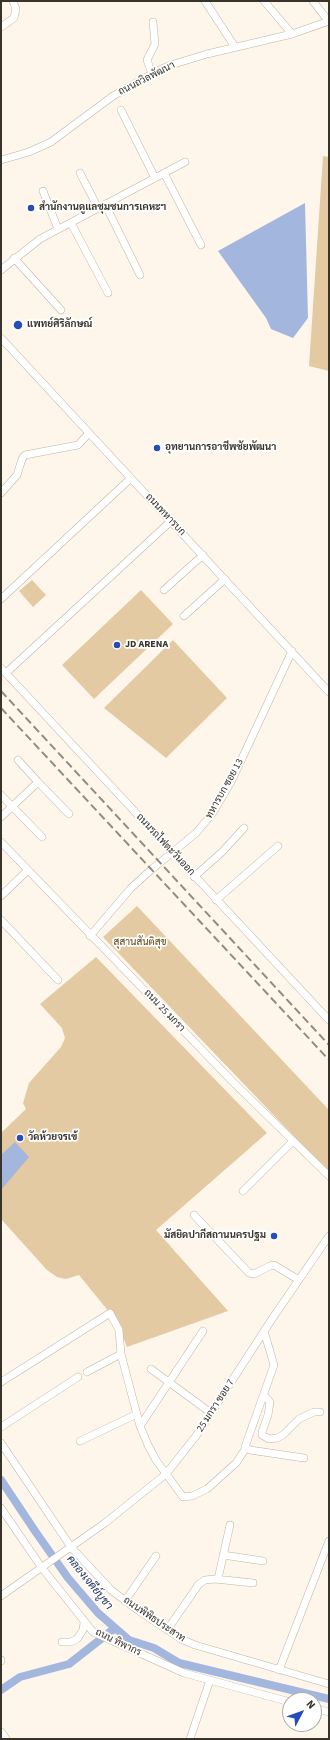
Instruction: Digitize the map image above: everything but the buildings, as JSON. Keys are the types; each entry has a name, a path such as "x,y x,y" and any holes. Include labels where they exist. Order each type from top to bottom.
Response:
{"main road":[{"path":"1,1733 5,1739"}],"street":[{"path":"1,27 14,18 16,9 13,1"},
{"path":"205,1 235,47"},
{"path":"264,1 292,34"},
{"path":"313,1 329,21"},
{"name":"ถนนถวิลพัฒนา","path":"1,160 29,152 51,142 113,96 152,74 190,58 292,34 329,21"},
{"path":"152,74 147,60 155,44 153,22"},
{"path":"121,110 155,178"},
{"path":"1,270 40,238 185,162"},
{"path":"80,173 98,208"},
{"path":"164,173 202,245"},
{"path":"43,191 58,229"},
{"path":"105,204 140,275"},
{"path":"71,223 108,293"},
{"path":"14,258 61,310"},
{"name":"ถนนทหารบก","path":"1,338 329,692"},
{"path":"1,493 17,475 22,459 25,455 78,445 89,433"},
{"path":"1,599 131,478"},
{"path":"3,671 170,521"},
{"path":"164,590 203,555"},
{"path":"184,616 225,579"},
{"name":"ทหารบก ซอย 13","path":"90,936 131,888 196,833 212,814 231,782 292,651"},
{"name":"ถนนรถไฟตะวันออก","path":"3,671 329,1020"},
{"path":"18,760 69,814"},
{"path":"1,817 38,782"},
{"path":"1,794 42,837"},
{"path":"194,877 222,852 244,828"},
{"name":"ถนน 25 มกรา","path":"1,842 90,936 233,1082 329,1176"},
{"path":"216,900 278,846"},
{"path":"1,896 28,870"},
{"path":"1,920 58,980"},
{"path":"243,1191 293,1141"},
{"path":"194,1215 249,1273 254,1274 274,1265 299,1280"},
{"name":"25 มกรา ซอย 7","path":"1,1596 105,1524 166,1474 212,1413 264,1331 329,1236"},
{"path":"1,1382 110,1313 119,1330 121,1354 140,1426 156,1460 184,1498 186,1498 207,1489 236,1463 246,1448 247,1440 274,1364 264,1331"},
{"path":"140,1426 203,1331"},
{"path":"87,1372 121,1354"},
{"path":"152,1369 212,1413"},
{"path":"1,1427 78,1377"},
{"path":"264,1395 270,1402 268,1415 262,1432 265,1438 277,1438 283,1435 299,1419 314,1412 320,1412"},
{"path":"80,1441 137,1414"},
{"name":"ถนนพิพิธประสาท","path":"1,1443 69,1549 111,1590 125,1601 167,1630 194,1646 329,1684"},
{"path":"246,1448 304,1458"},
{"name":"ถนน ทิพากร","path":"1,1508 45,1566 84,1622 96,1634 184,1673 282,1700"},
{"path":"218,1579 230,1524"},
{"path":"279,1670 329,1541"},
{"path":"223,1555 263,1560"},
{"path":"125,1601 156,1556"},
{"path":"167,1630 199,1584 205,1580 218,1579 253,1583"},
{"path":"62,1642 71,1642 77,1639 84,1622"},
{"path":"190,1739 210,1680"}],"green space":[{"path":"323,156 329,157 329,371 309,366"},
{"path":"32,580 46,595 33,607 19,591"},
{"name":"JD ARENA","path":"141,590 173,624 94,699 62,665"},
{"path":"173,640 227,698 166,758 104,708"},
{"name":"สุสานสันติสุข","path":"137,906 329,1110 329,1173 103,937"},
{"path":"96,957 267,1133 156,1230 228,1311 127,1347 114,1318 79,1275 66,1279 57,1277 47,1270 1,1219 1,1133 26,1109 23,1103 29,1083 61,1047 65,1038 62,1028 40,1004"}],"water":[{"path":"305,203 308,318 293,338 271,329 266,318 218,251"},
{"path":"15,1142 29,1157 1,1190 1,1155"}],"waterway":[{"name":"คลองเจดีย์บูชา","path":"1,1480 68,1578 98,1613 129,1640 154,1648 179,1663 329,1699"},
{"path":"1,1690 20,1677 69,1664 115,1628"}],"railway":[{"path":"1,691 329,1045"},
{"path":"1,708 329,1060"}],"place":[{"name":"สำนักงานดูแลชุมชนการเคหะฯ","path":"31,208"},
{"name":"แพทย์ศิริลักษณ์","path":"18,325"},
{"name":"อุทยานการอาชีพชัยพัฒนา","path":"157,448"},
{"name":"JD ARENA","path":"117,645"},
{"name":"วัดห้วยจรเข้","path":"20,1138"},
{"name":"มัสยิดปากีสถานนครปฐม","path":"274,1236"}]}
